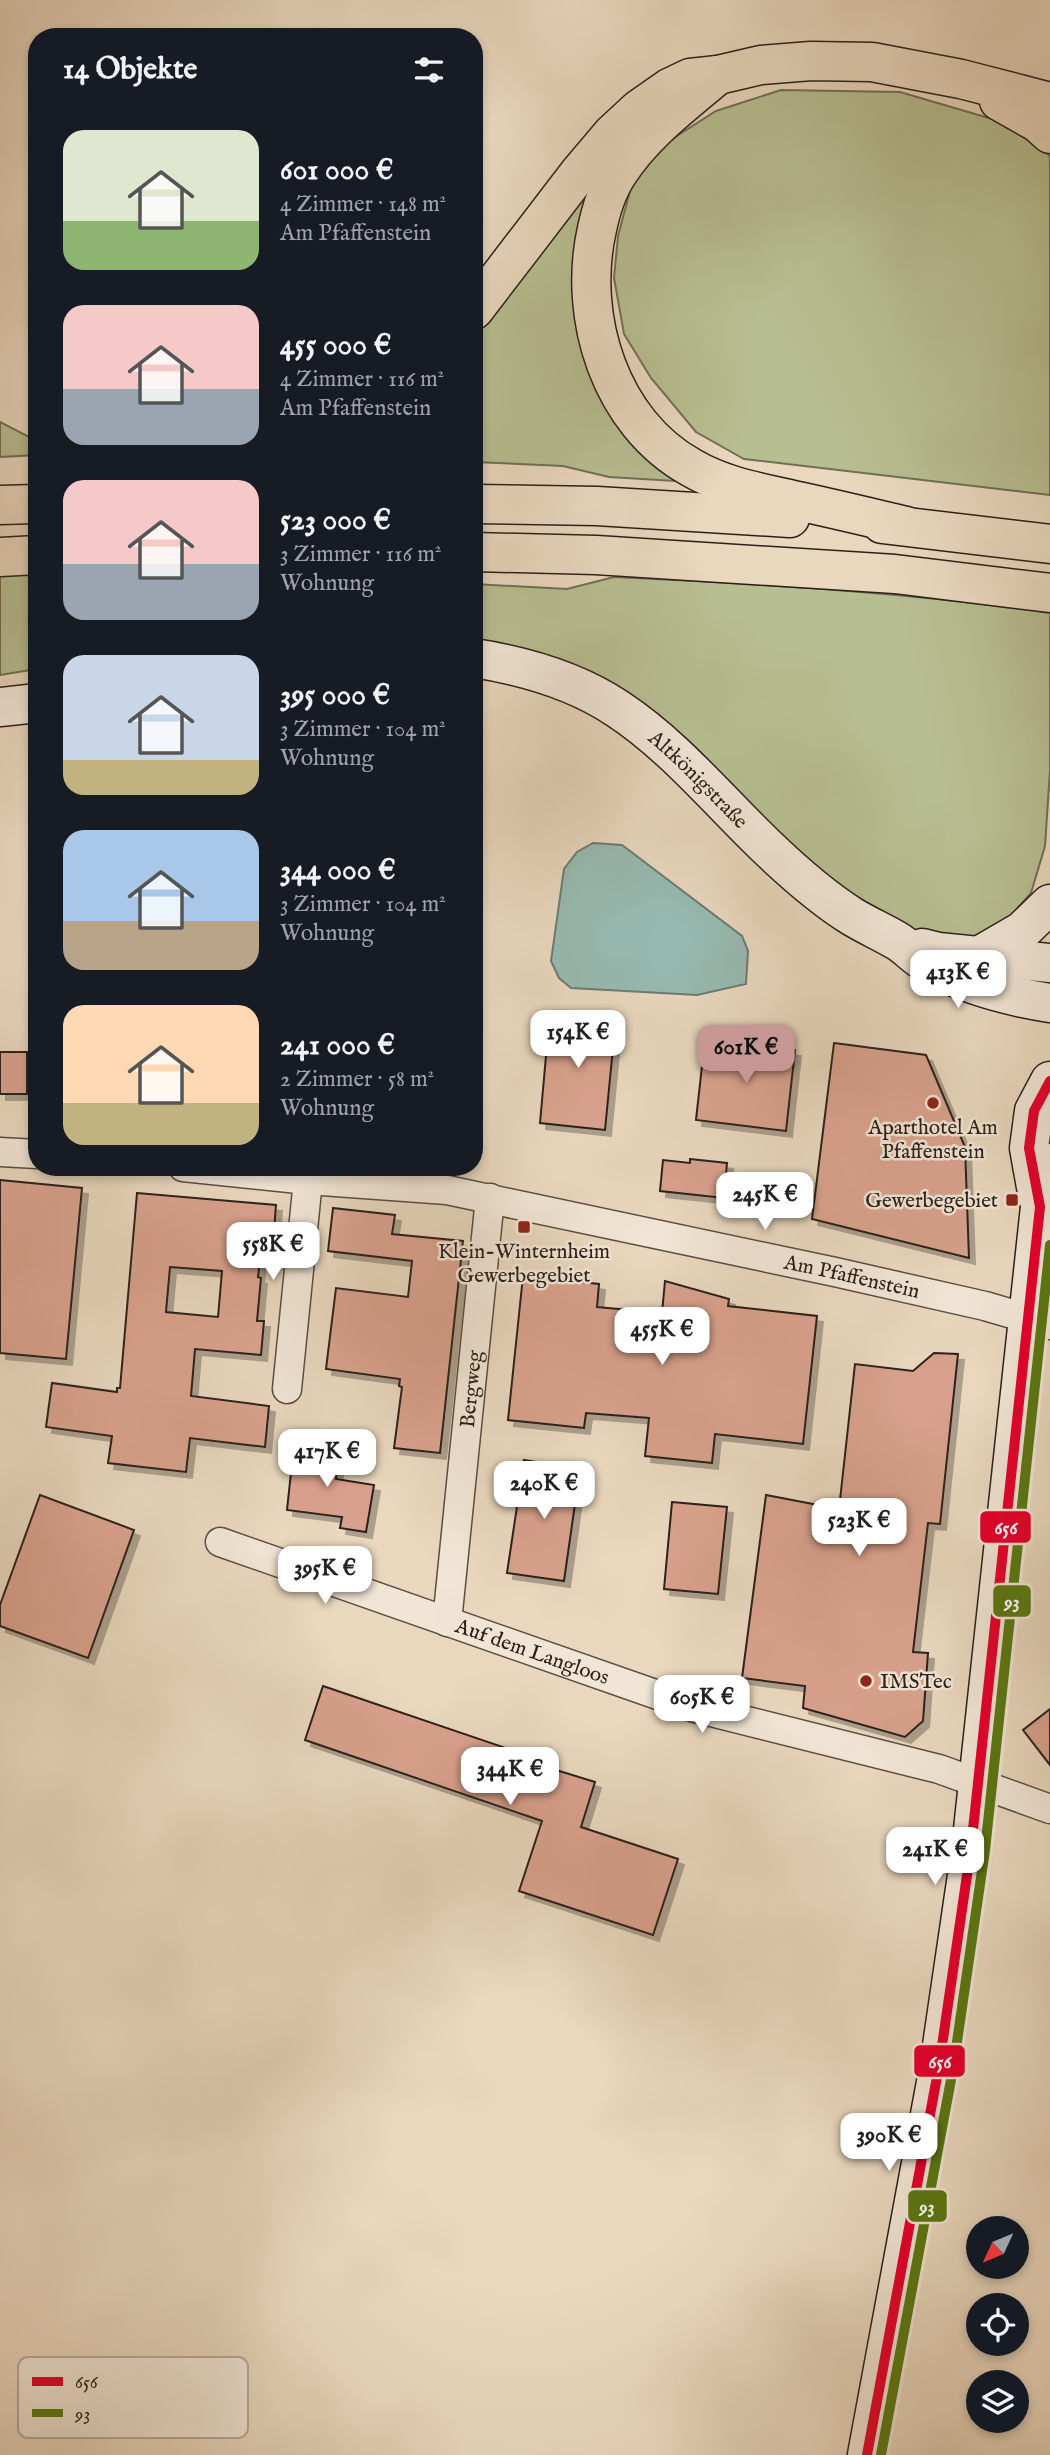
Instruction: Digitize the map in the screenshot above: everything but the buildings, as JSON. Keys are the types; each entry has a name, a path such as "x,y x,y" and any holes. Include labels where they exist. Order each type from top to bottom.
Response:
{"highway":[{"path":"483,298 612,134 639,109 669,88 690,78 761,65 811,61 872,62 961,79 1050,102"},
{"path":"718,75 637,148 616,175 604,201 591,254 591,287 595,328 610,376 640,424 660,445 691,468 731,485 906,526"},
{"path":"961,79 1050,77"},
{"path":"961,79 1038,123 1050,134"},
{"path":"483,504 597,506 906,526 1050,544"},
{"path":"483,552 596,555 895,574 1050,593"},
{"path":"0,557 28,555"}],"main road":[{"name":"Altkönigstraße","path":"483,659 547,674 587,690 618,709 653,736 766,846 825,898 854,918 899,942 923,961 1004,995 1050,1003"},
{"path":"0,706 28,704"},
{"path":"979,956 1022,932 1050,904"},
{"name":"Altkönigstraße","path":"899,942 939,952 1050,963"},
{"path":"867,2455 939,2066 979,1783 1039,1322 1040,1207 1030,1148 1034,1111 1050,1081"},
{"path":"1040,1207 1050,1163"}],"street":[{"path":"0,1152 28,1154"},
{"name":"Am Pfaffenstein","path":"270,1176 447,1190 490,1198 985,1306 1039,1322"},
{"path":"287,1389 308,1180"},
{"name":"Bergweg","path":"447,1622 490,1198"},
{"name":"Auf dem Langloos","path":"220,1542 695,1707 939,1769 1050,1809"}],"green space":[{"path":"781,90 900,92 999,121 1050,157 1050,495 744,459 696,432 651,378 624,334 614,278 618,236 633,180 669,141 716,111"},
{"path":"592,170 577,288 691,482 609,477 563,466 483,462 483,312"},
{"path":"0,422 28,436 28,455 0,457"},
{"path":"0,575 28,575 28,670 0,675"},
{"path":"614,577 887,594 1050,613 1050,770 1045,846 1031,893 1005,922 976,936 945,937 903,930 809,867 663,731 483,649 483,584 567,589"}],"water":[{"path":"593,843 622,845 742,936 748,951 746,984 697,995 571,988 559,978 551,961 564,869 577,852"}],"transit line":[{"name":"656","path":"867,2455 939,2066 971,1848 1040,1207 1029,1148 1034,1111 1050,1081"},
{"name":"93","path":"881,2455 953,2069 985,1850 1050,1245"}],"place":[{"name":"Aparthotel Am Pfaffenstein","path":"933,1103"},
{"name":"Gewerbegebiet","path":"1012,1200"},
{"name":"Klein-Winternheim Gewerbegebiet","path":"524,1227"},
{"name":"IMSTec","path":"866,1681"}]}
